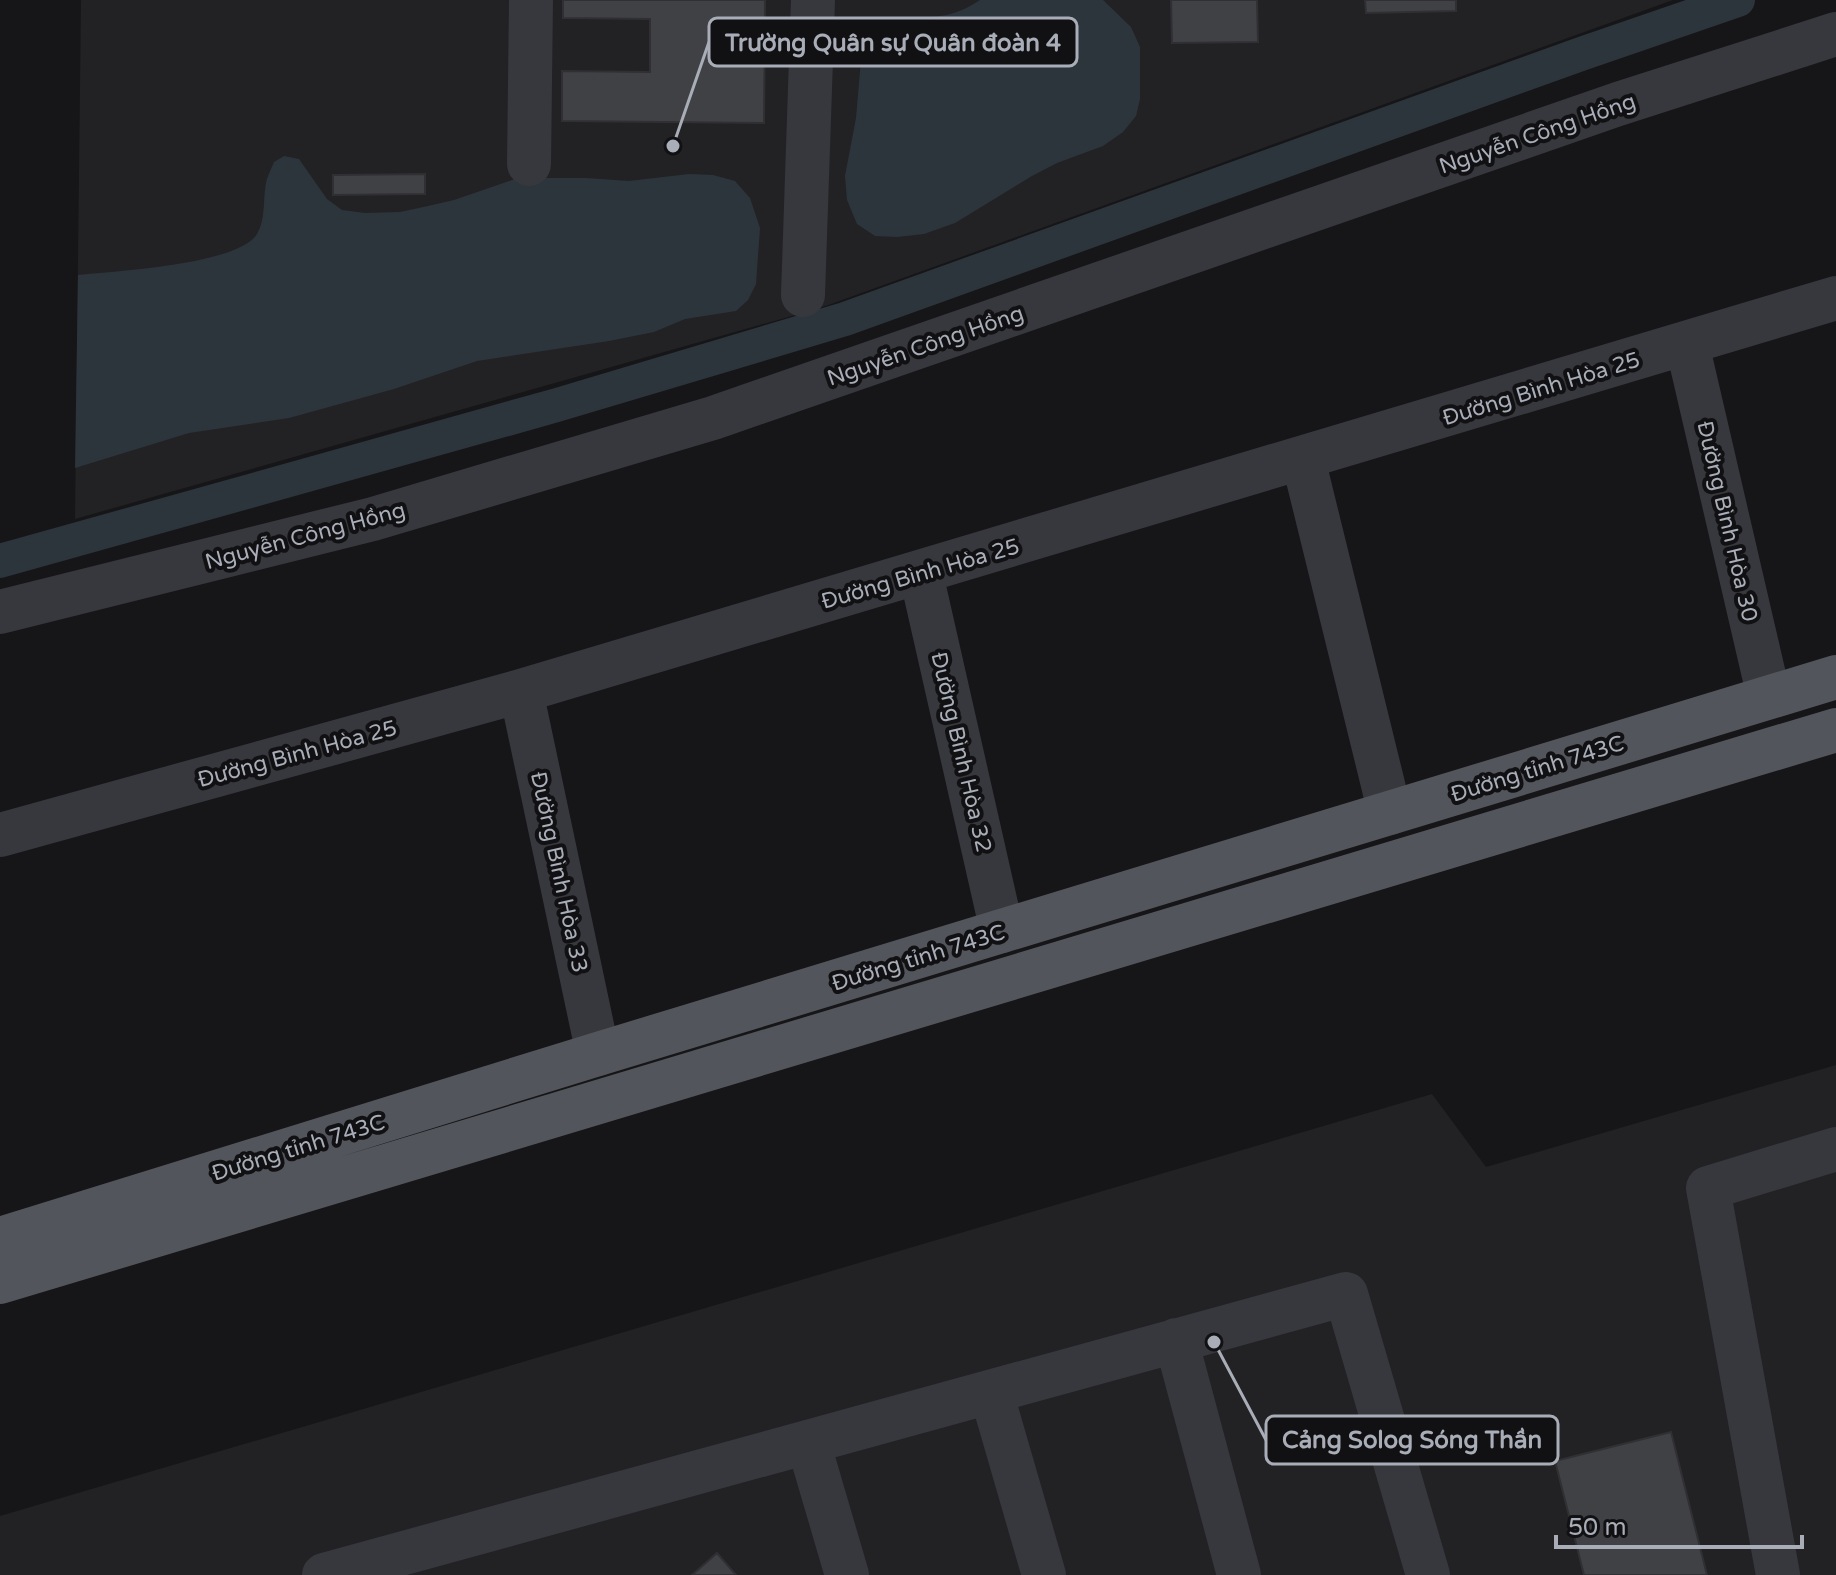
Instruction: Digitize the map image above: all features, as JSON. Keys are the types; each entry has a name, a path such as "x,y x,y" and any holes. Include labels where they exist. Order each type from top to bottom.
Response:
{"main road":[{"name":"Đường tỉnh 743C","path":"0,1239 1836,677"},
{"name":"Đường tỉnh 743C","path":"0,1282 1836,730"},
{"path":"1390,813 1402,862"},
{"path":"555,1067 567,1113"}],"street":[{"path":"529,164 531,0"},
{"path":"803,295 813,0"},
{"name":"Nguyễn Công Hồng","path":"0,612 373,519 713,418 1618,104 1836,34"},
{"name":"Đường Bình Hòa 25","path":"0,835 521,691 921,574 1836,298"},
{"name":"Đường Bình Hòa 30","path":"1687,344 1769,697"},
{"path":"1303,459 1390,813"},
{"name":"Đường Bình Hòa 32","path":"921,574 1002,931"},
{"name":"Đường Bình Hòa 33","path":"521,691 598,1054"},
{"path":"1778,1575 1708,1188 1836,1149"},
{"path":"324,1575 438,1560 808,1442 1346,1294 1428,1575"},
{"path":"1176,1340 1239,1575"},
{"path":"991,1392 1044,1575"},
{"path":"808,1442 847,1575"}],"shaded area":[{"path":"81,0 1673,0 820,308 75,519"},
{"path":"980,0 1103,0 1131,27 1140,47 1140,99 1136,116 1123,132 1103,146 1032,176 955,223 924,234 875,236 857,224 847,200 845,176 856,118 862,48 868,30 881,18 932,17 955,13"},
{"path":"284,156 299,159 327,199 342,210 365,213 400,212 428,206 518,178 629,181 689,174 713,175 735,181 750,198 760,228 756,284 748,300 736,311 685,319 654,332 609,341 477,361 394,389 289,418 189,433 75,468 78,275 201,260 245,244 257,234 267,179 274,162"},
{"path":"1836,1065 1836,1575 0,1575 0,1516 1432,1094 1486,1167"}],"building":[{"path":"563,0 765,0 764,123 562,121 562,71 650,72 650,19 563,18"},
{"path":"1171,0 1257,0 1258,42 1172,43"},
{"path":"1365,0 1456,0 1456,11 1366,13"},
{"path":"425,174 425,194 333,195 333,175"},
{"path":"1671,1432 1707,1575 1584,1575 1555,1461"},
{"path":"717,1553 736,1575 692,1575"}],"waterway":[{"path":"0,561 557,405 845,319 1738,0"}],"place":[{"name":"Trường Quân sự Quân đoàn 4","path":"673,146"},
{"name":"Cảng Solog Sóng Thần","path":"1214,1342"}]}
